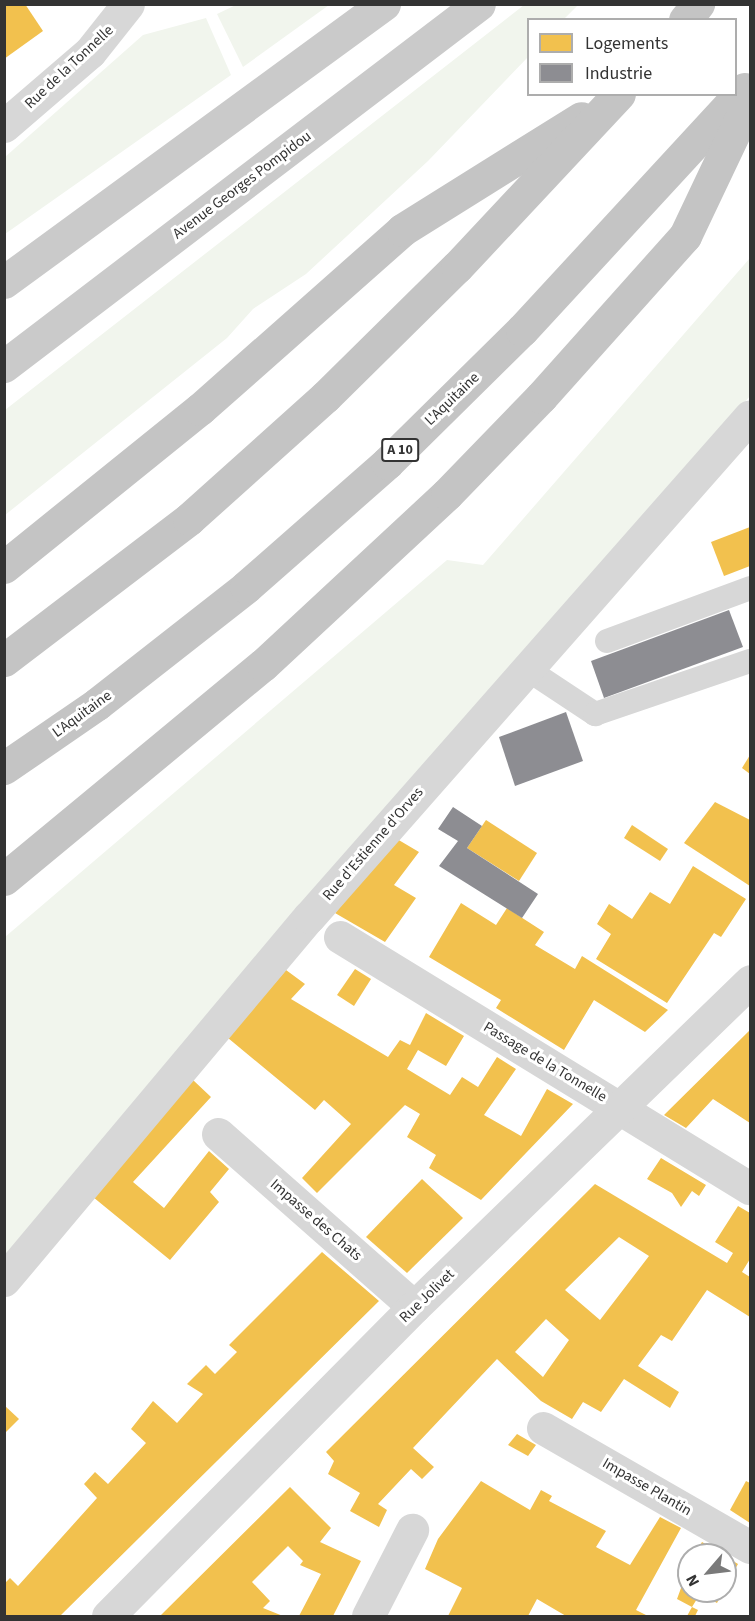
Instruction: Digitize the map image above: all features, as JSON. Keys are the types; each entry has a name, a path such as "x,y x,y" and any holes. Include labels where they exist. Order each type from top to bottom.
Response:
{"highway":[{"path":"687,18 698,4"},
{"name":"L'Aquitaine","path":"4,768 97,704 246,587 387,463 522,330 750,82"},
{"path":"4,567 200,409 402,231 615,96"},
{"path":"4,660 189,519 325,397 458,267 616,96"},
{"path":"4,879 272,657 447,494 541,397 685,237 750,99"}],"main road":[{"path":"4,282 384,4"},
{"name":"Avenue Georges Pompidou","path":"4,366 479,4"}],"street":[{"name":"Rue de la Tonnelle","path":"4,126 90,52 128,4"},
{"name":"Rue d'Estienne d'Orves","path":"4,1280 527,669 750,416"},
{"name":"Passage de la Tonnelle","path":"340,937 750,1188"},
{"name":"Rue Jolivet","path":"108,1617 414,1307 750,981"},
{"name":"Impasse des Chats","path":"218,1134 414,1307"},
{"name":"Impasse Plantin","path":"543,1428 750,1547"},
{"path":"368,1617 412,1530"}],"lane":[{"path":"607,641 750,588"},
{"path":"527,669 595,714 750,661"}],"shaded area":[{"path":"238,4 329,5 243,67 217,14"},
{"path":"524,5 578,5 565,18 527,18 527,58 428,161 306,274 253,309 227,338 5,515 5,410"},
{"path":"206,18 231,75 5,234 5,157 143,35"},
{"path":"750,258 750,396 5,1255 5,937 447,560 483,565"}],"building: Logements":[{"path":"4,4 25,4 43,31 4,59"},
{"path":"750,527 750,566 724,576 711,542"},
{"path":"750,755 750,774 742,768"},
{"path":"715,802 750,820 750,886 684,843"},
{"path":"486,820 537,853 519,881 467,848"},
{"path":"632,825 668,849 660,861 624,838"},
{"path":"397,839 419,852 394,885 416,898 385,942 335,913"},
{"path":"693,866 746,899 721,937 714,933 667,1003 596,959 611,934 597,924 609,904 632,919 650,892 670,904"},
{"path":"461,903 496,925 507,908 544,932 535,945 575,969 582,956 668,1010 645,1032 594,1000 564,1050 496,1008 501,1000 429,957"},
{"path":"355,969 371,979 354,1006 337,995"},
{"path":"286,970 305,984 291,999 388,1057 400,1040 410,1045 426,1013 464,1036 446,1066 418,1050 407,1069 450,1095 462,1077 478,1087 497,1057 516,1069 484,1115 521,1136 547,1089 573,1104 481,1200 429,1168 436,1155 407,1137 420,1114 405,1105 317,1193 302,1178 351,1124 324,1100 315,1110 228,1038"},
{"path":"750,1030 750,1123 713,1099 686,1128 664,1115"},
{"path":"193,1080 211,1097 133,1182 164,1208 209,1151 229,1169 210,1192 219,1202 170,1260 93,1197"},
{"path":"661,1158 706,1185 699,1196 692,1191 681,1207 672,1193 647,1179"},
{"path":"422,1179 463,1218 407,1273 366,1237"},
{"path":"595,1184 727,1263 733,1253 715,1242 738,1206 750,1213 750,1259 742,1272 750,1277 750,1317 707,1290 672,1341 661,1335 638,1366 679,1392 670,1408 624,1379 601,1412 583,1402 572,1419 541,1401 497,1359 413,1448 434,1467 422,1479 411,1469 378,1504 387,1510 379,1527 350,1511 360,1493 328,1474 334,1461 326,1452","holes":["619,1237 649,1256 600,1320 565,1290","546,1319 569,1340 543,1377 515,1352"]},
{"path":"322,1252 379,1301 60,1616 4,1616 4,1584 10,1578 18,1586 97,1498 84,1484 95,1472 108,1484 146,1443 131,1429 153,1401 177,1423 203,1394 187,1384 206,1365 215,1374 237,1352 229,1345"},
{"path":"4,1405 19,1419 4,1434"},
{"path":"517,1434 536,1445 528,1456 508,1445"},
{"path":"481,1481 530,1510 541,1490 552,1496 549,1501 606,1531 596,1547 630,1565 660,1517 681,1528 636,1610 648,1616 566,1616 537,1599 528,1616 448,1616 462,1588 425,1569 438,1539"},
{"path":"746,1481 750,1483 750,1523 730,1510"},
{"path":"290,1487 331,1528 320,1542 361,1561 333,1616 299,1616 321,1574 300,1565 303,1561 288,1546 252,1582 270,1601 263,1608 283,1616 160,1616"},
{"path":"692,1607 698,1610 695,1616 687,1616"}],"building: Industrie":[{"path":"729,610 743,647 604,698 591,661"},
{"path":"566,712 583,761 515,786 499,737"},
{"path":"453,807 482,826 467,848 538,894 522,918 439,866 458,841 438,829"}]}
